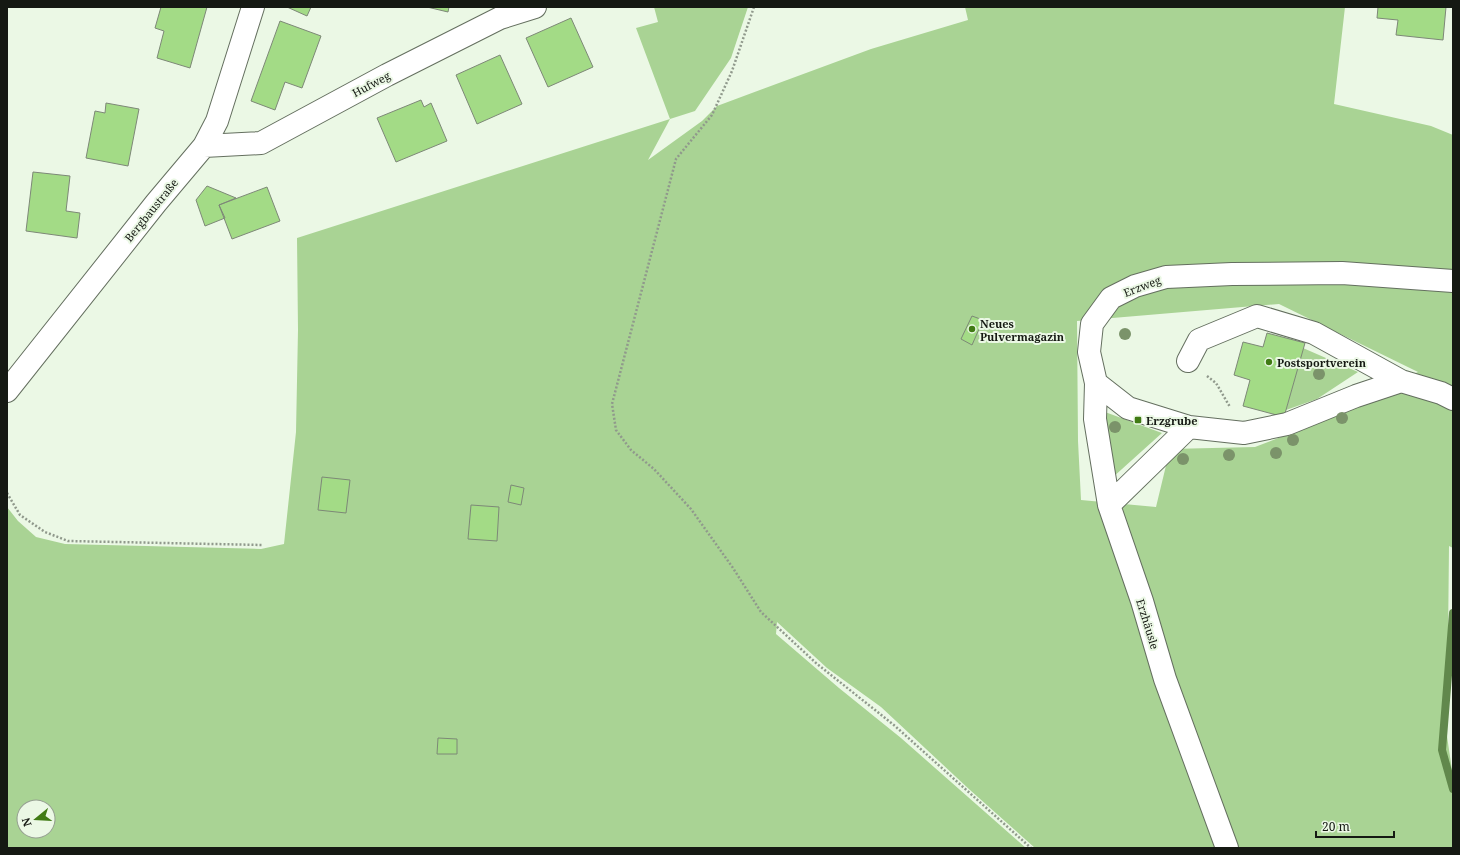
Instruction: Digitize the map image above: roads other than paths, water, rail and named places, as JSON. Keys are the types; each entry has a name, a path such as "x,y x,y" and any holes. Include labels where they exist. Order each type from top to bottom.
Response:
{"street":[{"name":"Bergbaustraße","path":"7,391 156,203 204,146 217,121 253,7"},
{"name":"Hufweg","path":"204,146 261,143 493,21 535,7"},
{"name":"Erzweg","path":"1109,505 1095,419 1096,382 1089,352 1092,324 1112,298 1135,286 1166,277 1232,274 1342,273 1453,281"},
{"path":"1188,361 1199,340 1257,316 1314,333 1401,381 1441,393 1453,399"},
{"path":"1096,382 1128,408 1189,428 1244,433 1287,424 1356,396 1401,381"},
{"path":"1109,505 1189,428"},
{"name":"Erzhäusle","path":"1109,505 1142,601 1165,679 1227,848"}],"waterway":[{"path":"1453,613 1442,750 1453,789"}],"place":[{"name":"Neues Pulvermagazin","path":"972,329"},
{"name":"Postsportverein","path":"1269,362"},
{"name":"Erzgrube","path":"1138,420"}]}
